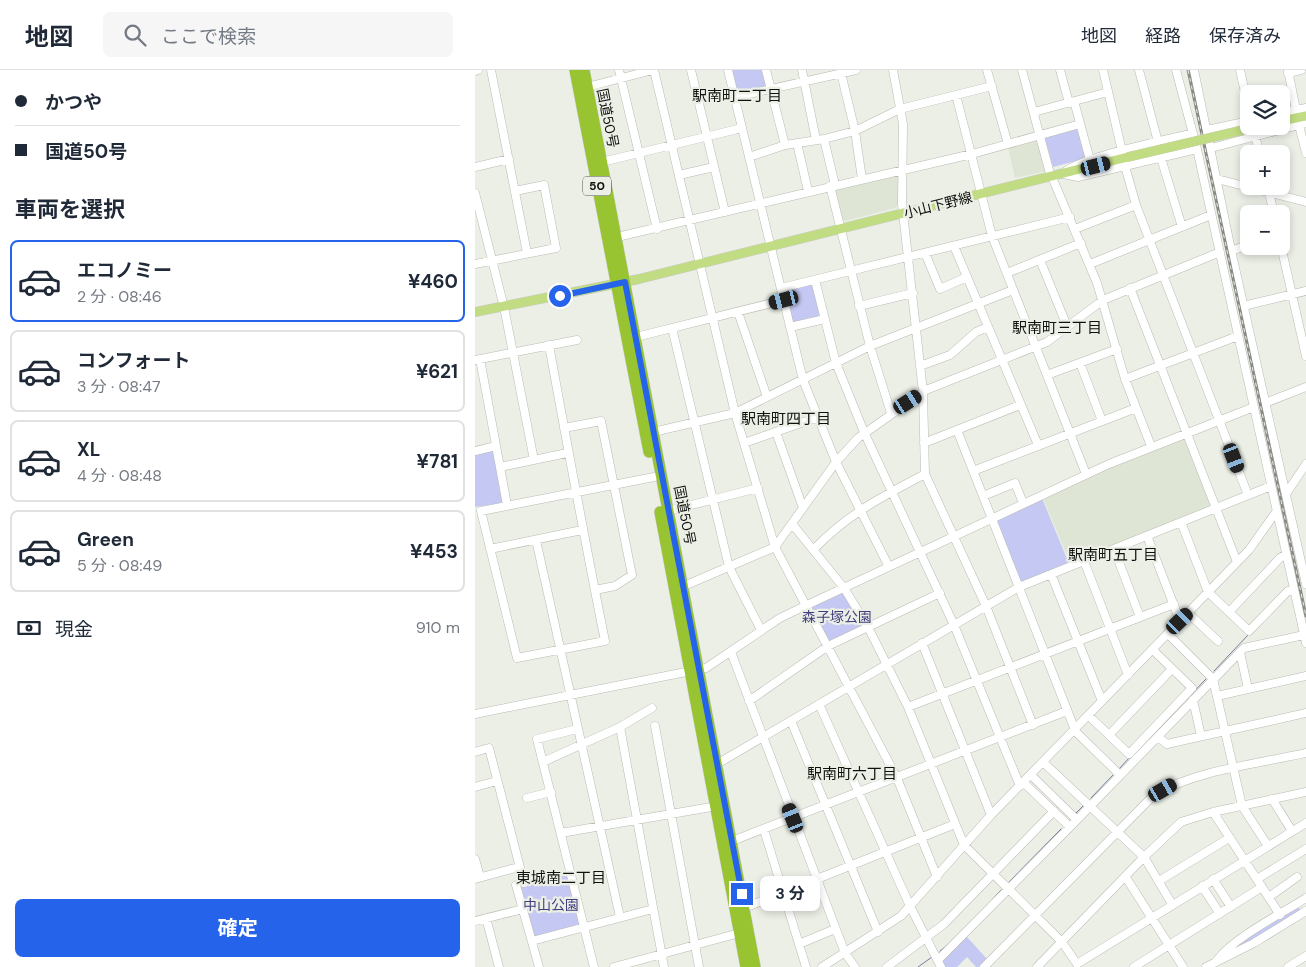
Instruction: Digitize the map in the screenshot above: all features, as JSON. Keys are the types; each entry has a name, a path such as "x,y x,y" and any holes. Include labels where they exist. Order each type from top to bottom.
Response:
{"highway":[{"name":"国道50号","path":"575,70 621,283 654,477 732,841 744,908 746,967"},
{"name":"国道50号","path":"584,70 617,237 621,283 636,337 668,511 684,586 695,671 717,806 744,931 755,967"}],"main road":[{"path":"1290,119 1306,116"},
{"name":"小山下野線","path":"475,312 621,283 1240,131"}],"street":[{"path":"491,70 527,253"},
{"path":"619,70 657,229"},
{"path":"587,87 653,70 735,413 759,488 775,547 897,778 937,876"},
{"path":"691,70 725,212"},
{"path":"727,70 803,380 836,462 889,567"},
{"path":"766,70 785,145"},
{"path":"802,70 832,186 840,229 869,346 891,413"},
{"path":"735,97 856,70"},
{"path":"893,70 903,138 903,214 921,366 925,474 986,606 1033,725"},
{"path":"987,70 1008,144"},
{"path":"1022,70 1053,177 1090,264 1103,300 1125,379 1151,446"},
{"path":"1060,70 1081,124 1090,160"},
{"path":"1103,70 1136,205 1248,495"},
{"path":"1139,70 1158,142"},
{"path":"1176,70 1197,149 1306,643"},
{"path":"1194,70 1243,306 1306,584"},
{"path":"1240,70 1243,85"},
{"path":"1296,110 1288,72 1301,70"},
{"path":"841,73 855,131 862,179"},
{"path":"749,157 785,145 855,131 900,109 992,86"},
{"path":"1034,112 1108,92"},
{"path":"956,95 992,236 1085,474"},
{"path":"1290,112 1306,108"},
{"path":"1207,130 1240,122"},
{"path":"617,237 972,154 1081,124"},
{"path":"1211,148 1303,124 1306,153"},
{"path":"602,162 742,128"},
{"path":"1125,158 1158,142 1193,133"},
{"path":"1255,136 1258,145"},
{"path":"797,143 808,192"},
{"path":"1063,174 1065,170 1090,160 1161,158 1197,149"},
{"path":"1161,158 1182,227"},
{"path":"475,167 509,159"},
{"path":"679,175 714,167"},
{"path":"1217,179 1240,184"},
{"path":"475,264 556,248 544,185 515,191"},
{"path":"475,193 513,352 534,460"},
{"path":"1286,195 1306,202"},
{"path":"1075,229 1136,205"},
{"path":"1090,264 1211,215"},
{"path":"781,288 1070,217"},
{"path":"1007,273 1081,243"},
{"path":"954,246 1038,445"},
{"path":"1232,252 1240,248"},
{"path":"684,586 775,547 793,525 836,462 865,432 923,392 1047,342 1103,300 1220,252"},
{"path":"925,253 939,289 967,277"},
{"path":"1283,255 1306,356"},
{"path":"1040,260 1067,326"},
{"path":"815,280 835,363 955,625 1000,737 1022,784 1070,827"},
{"path":"1130,288 1237,562"},
{"path":"653,432 735,413 869,346 1013,290"},
{"path":"1243,306 1306,291"},
{"path":"859,306 913,293"},
{"path":"636,337 784,300"},
{"path":"738,312 767,397"},
{"path":"790,327 825,319"},
{"path":"921,366 950,355 976,332 988,327"},
{"path":"673,328 729,567 761,630"},
{"path":"1125,379 1238,336"},
{"path":"507,505 477,360 577,340"},
{"path":"549,345 567,453 575,492 582,530 605,641 517,658 481,511 507,505 575,492 614,485 654,477"},
{"path":"1047,376 1117,349"},
{"path":"1079,363 1102,421"},
{"path":"1265,403 1306,387"},
{"path":"924,443 1020,405"},
{"path":"973,470 1136,408"},
{"path":"475,714 695,671 714,664 761,630 807,605 1085,474 1151,446 1254,408"},
{"path":"745,443 818,417"},
{"path":"564,428 601,421 632,576 615,586 595,590"},
{"path":"957,430 1074,730 1120,775"},
{"path":"776,432 803,508"},
{"path":"475,451 496,446"},
{"path":"500,467 567,453"},
{"path":"1287,494 1306,464"},
{"path":"813,550 834,529 860,509 925,474"},
{"path":"983,496 1015,483 1023,503"},
{"path":"717,764 1019,587 1271,486"},
{"path":"668,511 759,488"},
{"path":"823,967 901,916 991,816 1249,550 1276,512"},
{"path":"1181,522 1209,592 1249,631 1288,590 1294,590"},
{"path":"793,525 844,588 868,627 908,707 964,845 1062,942 1077,966 1152,916 1306,823"},
{"path":"490,548 582,530"},
{"path":"1147,536 1180,621"},
{"path":"536,540 620,917"},
{"path":"1114,549 1140,617"},
{"path":"1229,612 1286,554"},
{"path":"1084,561 1128,675"},
{"path":"1051,574 1102,701"},
{"path":"749,701 828,646 940,593"},
{"path":"908,707 1174,604"},
{"path":"1188,613 1218,641"},
{"path":"1168,634 1213,679 1242,806 1268,846"},
{"path":"939,958 1077,820 1239,652 1244,648 1304,635"},
{"path":"922,644 991,816"},
{"path":"1089,716 1129,754 1193,688 1153,650"},
{"path":"731,652 835,929 845,953 855,967"},
{"path":"1239,652 1248,689"},
{"path":"1109,735 1172,669"},
{"path":"1217,696 1306,676"},
{"path":"1193,700 1201,736"},
{"path":"819,704 910,906 939,958 941,967"},
{"path":"543,762 620,727 651,708"},
{"path":"732,841 765,830 1067,711"},
{"path":"1158,736 1167,744 1306,713"},
{"path":"791,720 877,932"},
{"path":"655,726 699,967"},
{"path":"620,727 664,967"},
{"path":"577,729 537,739 594,967"},
{"path":"475,752 489,748 519,867 523,909 539,967"},
{"path":"984,967 1142,805 1171,785 1306,753"},
{"path":"1043,762 1144,858 1172,904"},
{"path":"1031,775 1077,820"},
{"path":"475,787 497,780"},
{"path":"527,798 551,792"},
{"path":"1037,967 1125,876 1181,822 1213,812 1306,792"},
{"path":"1272,800 1292,831"},
{"path":"561,833 717,806"},
{"path":"887,967 944,924 1054,811"},
{"path":"1213,812 1280,915"},
{"path":"744,908 955,824"},
{"path":"765,830 806,967"},
{"path":"1159,881 1229,838"},
{"path":"1257,879 1306,849"},
{"path":"475,859 478,878 519,867"},
{"path":"1125,876 1183,967"},
{"path":"1269,897 1297,878"},
{"path":"1213,879 1231,907"},
{"path":"1202,886 1220,914"},
{"path":"1135,967 1262,887"},
{"path":"1216,961 1223,953 1306,898"},
{"path":"475,921 523,909"},
{"path":"532,941 653,909"},
{"path":"1206,967 1254,943 1306,911"},
{"path":"486,918 499,967"},
{"path":"799,944 835,929"},
{"path":"614,967 744,931"},
{"path":"1288,967 1306,956"}],"shaded area":[{"path":"1040,140 1047,171 1015,178 1008,147"},
{"path":"896,173 899,177 898,205 895,208 845,221 841,219 834,190"},
{"path":"1182,438 1187,442 1211,504 1208,509 1070,563 1043,498 1087,477"}],"green space":[{"path":"729,70 765,70 769,88 735,96"},
{"path":"1079,126 1087,158 1053,167 1044,135"},
{"path":"814,281 824,318 791,326 782,288"},
{"path":"494,449 505,503 475,507 475,453"},
{"path":"1042,498 1069,564 1023,583 1019,582 996,522 998,519"},
{"name":"森子塚公園","path":"841,593 845,594 864,625 829,643 812,610 813,606"},
{"name":"中山公園","path":"569,874 580,926 534,938 520,887"},
{"path":"1297,905 1301,911 1236,951 1234,947"},
{"path":"966,936 987,959 979,967 976,967 967,957 957,967 943,967 941,961"}],"waterway":[{"path":"1214,671 1249,634"},
{"path":"1178,708 1206,679"},
{"path":"1119,769 1130,757"},
{"path":"1091,798 1113,775"},
{"path":"1076,813 1083,806"},
{"path":"1009,882 1061,829"},
{"path":"983,910 1001,890"},
{"path":"940,951 950,943"},
{"path":"918,967 932,957"}],"railway":[{"path":"1188,70 1306,616"}],"district":[{"name":"駅南町二丁目","path":"737,96"},
{"name":"駅南町三丁目","path":"1057,328"},
{"name":"駅南町四丁目","path":"786,419"},
{"name":"駅南町五丁目","path":"1113,555"},
{"name":"駅南町六丁目","path":"852,774"},
{"name":"東城南二丁目","path":"561,878"}],"route":[{"path":"560,296 625,282 742,894"}]}
